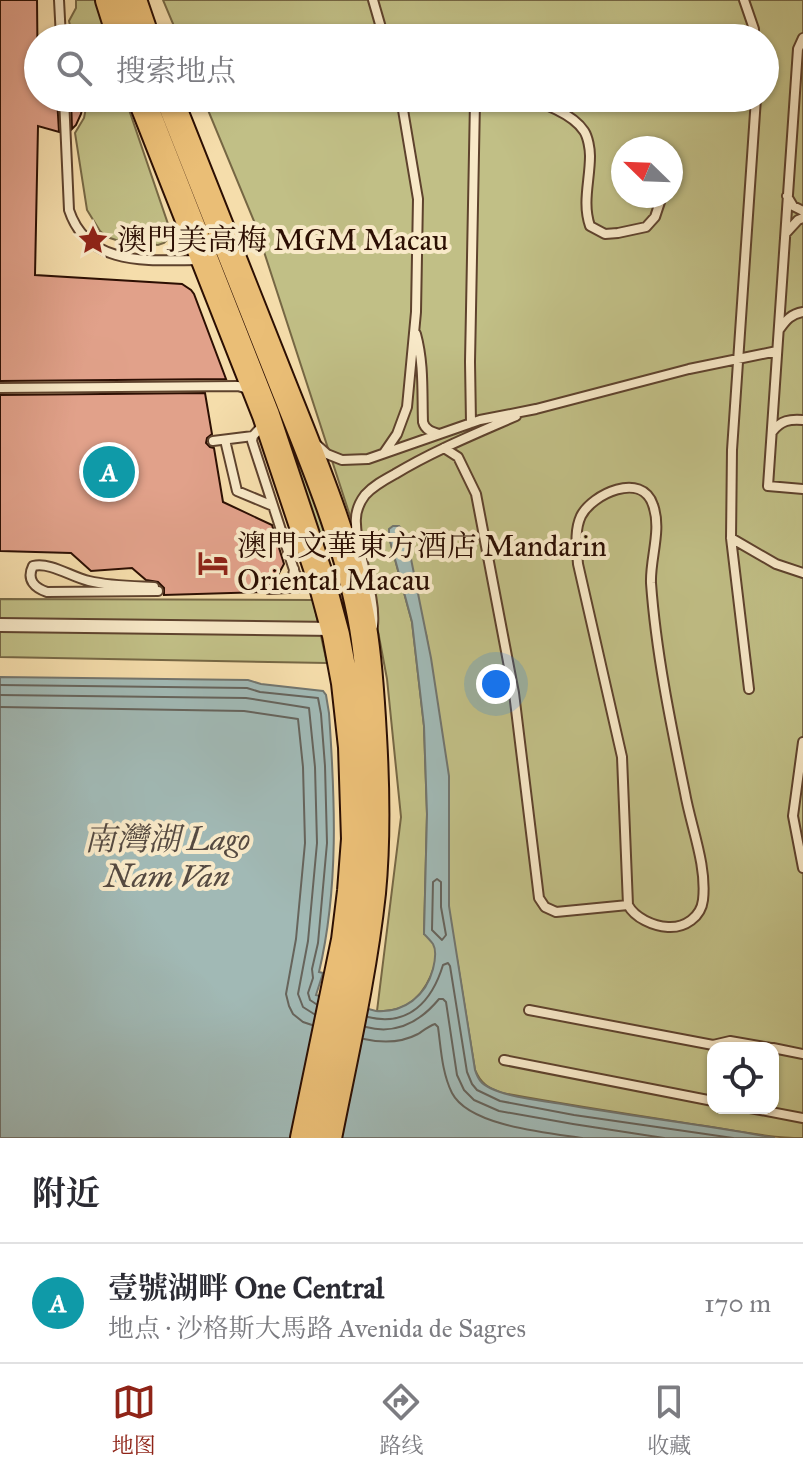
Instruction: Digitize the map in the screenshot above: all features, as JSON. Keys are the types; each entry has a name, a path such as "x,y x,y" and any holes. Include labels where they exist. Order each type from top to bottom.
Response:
{"main road":[{"path":"146,112 244,356 259,415 315,585 334,629 345,683 352,747 355,839 345,940 346,990 328,1138"},
{"path":"175,112 255,303 333,518 350,569 367,654 376,782 369,918 304,1138"},
{"path":"315,585 330,577 335,564 337,554 333,518"}],"street":[{"path":"0,625 334,629"}],"lane":[{"path":"59,0 60,24"},
{"path":"373,0 380,24"},
{"path":"744,0 752,24"},
{"path":"803,38 798,49 768,486 803,489"},
{"path":"65,112 69,210 82,236 98,248 120,256 144,260 205,261"},
{"path":"383,454 397,434 407,407 416,312 418,199 403,112"},
{"path":"471,423 475,112"},
{"path":"559,112 585,132 590,153 586,215 590,226 605,234 646,227 658,208"},
{"path":"749,689 731,538 732,450 755,112"},
{"path":"787,196 793,206 803,211"},
{"path":"784,237 803,218"},
{"path":"781,293 788,305 802,312"},
{"path":"778,331 788,318 802,312"},
{"path":"414,330 422,365 426,438 420,459"},
{"path":"285,364 310,433 327,454 342,460 368,459 471,423 689,369 777,351"},
{"path":"225,386 239,376 244,356"},
{"path":"0,388 238,386 259,415"},
{"path":"773,403 781,415 790,420"},
{"path":"367,654 374,615 356,526 363,497 375,486 420,459 536,409"},
{"path":"213,441 225,440 259,415"},
{"path":"259,415 252,441 273,506 300,581 315,585"},
{"path":"771,434 777,425 790,420 803,420"},
{"path":"423,422 429,431 439,434"},
{"path":"225,440 237,491 273,506"},
{"path":"444,448 458,457 476,494 514,693 539,898 545,907 556,912 628,905"},
{"path":"631,487 644,492 653,503 656,527 651,580 658,641 703,880 703,904 695,917 680,926 666,927 633,914 628,905 622,757 578,564 576,538 579,519 589,503 614,490 631,487"},
{"path":"731,538 776,564 803,573"},
{"path":"44,564 85,581 156,589 47,592 33,585 30,572 33,566 44,564"},
{"path":"294,569 288,581 271,586 315,585"},
{"path":"803,742 793,816 803,868"},
{"path":"529,1010 707,1044"},
{"path":"779,1049 803,1054"},
{"path":"504,1060 707,1100"},
{"path":"779,1113 803,1118"}],"shaded area":[{"path":"76,0 95,0 103,24 70,24"},
{"path":"163,0 803,0 803,1138 776,1137 551,1102 493,1089 482,1082 475,1070 457,959 435,964 427,984 415,1000 398,1009 377,1011 401,817 387,679 365,562 254,221 209,112 779,112 779,24 173,24","holes":["389,537 426,634 442,734 424,935 427,814 424,726 412,622"]},
{"path":"85,112 130,112 168,224 168,239 164,243 116,240 100,231 87,210 75,133"},
{"path":"157,112 166,112 323,525 331,550 330,554 325,553"},
{"path":"0,599 313,600 327,663 0,657"}],"water":[{"name":"南灣湖 Lago Nam Van","path":"399,526 406,534 431,658 449,776 449,906 475,1070 479,1079 490,1088 516,1096 775,1138 0,1138 0,677 248,680 323,691 329,713 334,843 330,908 319,972 323,973 316,995 386,1011 404,1006 425,987 433,969 435,953 433,944 424,934 427,814 424,726 412,622 389,537 389,529"}],"building":[{"name":"澳門美高梅 MGM Macau","path":"0,0 37,0 37,24 24,24 24,112 58,112 59,132 38,126 35,275 182,284 194,294 226,379 0,381"},
{"path":"71,112 82,112 76,125 72,129"},
{"path":"205,393 212,434 206,443 214,448 223,502 272,525 284,564 278,575 267,578 263,592 164,595 164,588 158,582 146,580 132,568 91,571 71,553 0,551 0,395"}],"place":[{"name":"澳門美高梅 MGM Macau","path":"93,240"},
{"name":"壹號湖畔 One Central","path":"109,472"},
{"name":"澳門文華東方酒店 Mandarin Oriental Macau","path":"213,563"}]}
